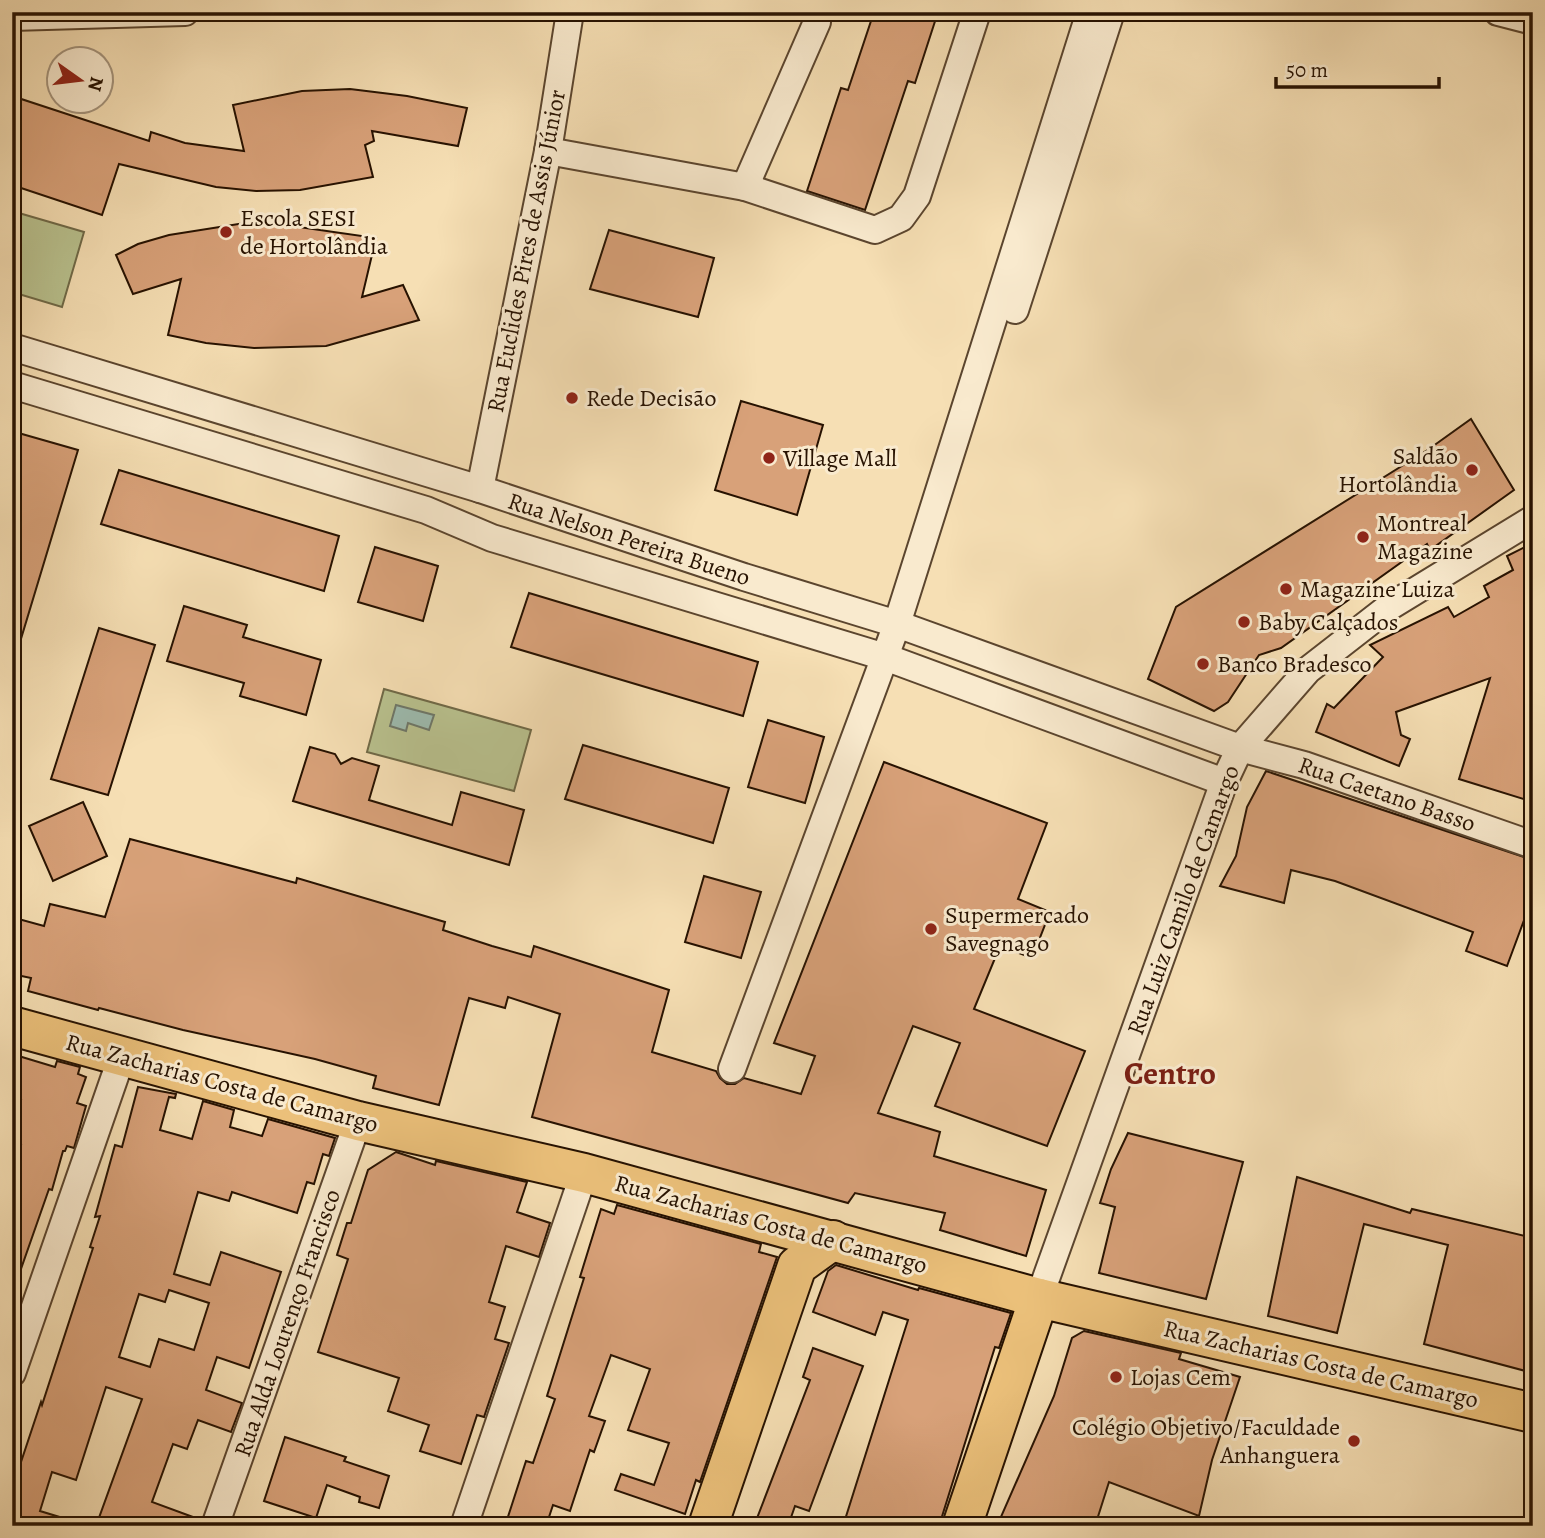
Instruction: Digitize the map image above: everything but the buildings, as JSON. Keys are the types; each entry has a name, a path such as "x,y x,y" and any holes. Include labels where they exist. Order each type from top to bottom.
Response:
{"main road":[{"name":"Rua Zacharias Costa de Camargo","path":"12,1026 358,1121 584,1173 1039,1298 1533,1413"},
{"path":"765,1222 797,1266"},
{"path":"708,1526 797,1266 833,1240"},
{"name":"Rua Luiz Camilo de Camargo","path":"962,1526 1039,1298"}],"street":[{"path":"12,17 185,12"},
{"name":"Rua Euclides Pires de Assis Júnior","path":"480,489 548,151 570,12"},
{"path":"548,151 745,187 875,230 901,218 917,196 977,12"},
{"path":"904,627 1090,12"},
{"path":"732,1069 885,657 904,627 1111,12"},
{"path":"1498,12 1533,21"},
{"path":"745,187 817,22"},
{"name":"Rua Nelson Pereira Bueno","path":"12,347 480,489 904,627 1240,748"},
{"name":"Rua Nelson Pereira Bueno","path":"12,385 426,510 492,538 885,657 1224,782"},
{"name":"Rua Luiz Camilo de Camargo","path":"1039,1298 1224,782 1240,748 1308,670 1389,607 1533,519"},
{"name":"Rua Caetano Basso","path":"1240,748 1304,765 1533,845"},
{"path":"12,1373 122,1056"},
{"name":"Rua Alda Lourenço Francisco","path":"215,1526 358,1121"},
{"path":"464,1526 584,1173"}],"green space":[{"path":"12,211 84,232 62,307 12,292"},
{"path":"384,689 531,730 514,791 367,752"}],"shaded area":[{"path":"396,705 434,715 429,730 408,723 406,731 390,726"}],"place":[{"name":"Escola SESI de Hortolândia","path":"226,232"},
{"name":"Rede Decisão","path":"572,398"},
{"name":"Village Mall","path":"769,458"},
{"name":"Saldão Hortolândia","path":"1472,470"},
{"name":"Montreal Magazine","path":"1363,537"},
{"name":"Magazine Luiza","path":"1286,589"},
{"name":"Baby Calçados","path":"1244,622"},
{"name":"Banco Bradesco","path":"1203,664"},
{"name":"Supermercado Savegnago","path":"931,929"},
{"name":"Lojas Cem","path":"1116,1377"},
{"name":"Colégio Objetivo/Faculdade Anhanguera","path":"1354,1441"}],"district":[{"name":"Centro","path":"1170,1073"}]}
